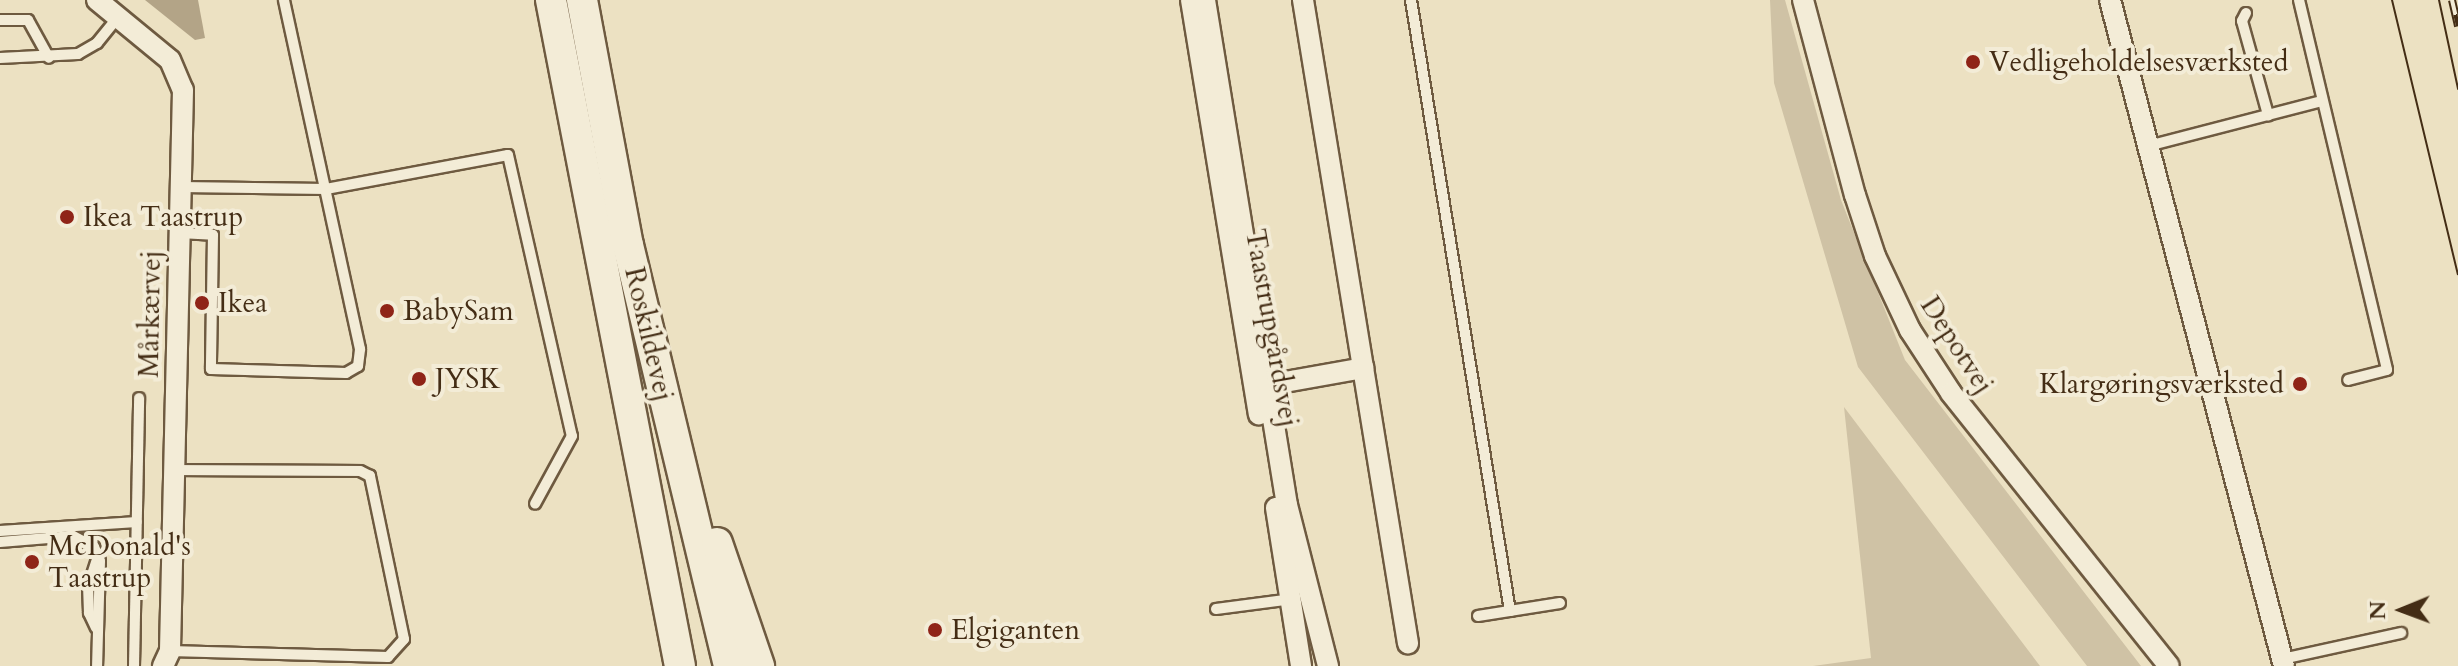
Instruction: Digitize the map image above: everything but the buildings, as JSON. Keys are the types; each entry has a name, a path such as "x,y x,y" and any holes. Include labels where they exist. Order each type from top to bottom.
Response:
{"main road":[{"name":"Roskildevej","path":"551,0 680,666"},
{"name":"Roskildevej","path":"582,0 628,245 729,666"},
{"path":"629,396 659,666"},
{"path":"690,506 713,533 759,666"}],"street":[{"name":"Mårkærvej","path":"97,0 179,73 183,90 166,658"},
{"name":"Taastrupgårdsvej","path":"1191,0 1301,666"},
{"name":"Taastrupgårdsvej","path":"1205,0 1287,505 1314,596 1328,666"},
{"path":"1303,0 1408,643"},
{"name":"Depotvej","path":"1803,0 1855,195 1875,256 1910,330 1951,393 2169,666"},
{"path":"2110,0 2283,662"},
{"name":"Taastrupgårdsvej","path":"1268,385 1363,368"}],"lane":[{"path":"179,233 213,235 211,369 353,370 360,349 284,0"},
{"path":"1411,0 1510,611"},
{"path":"2299,0 2387,370 2348,380"},
{"path":"2246,13 2242,21 2268,115"},
{"path":"0,58 49,58 78,54 97,43 118,17"},
{"path":"0,20 28,20 49,58"},
{"path":"2148,146 2322,101"},
{"path":"181,187 326,189 508,155 572,436 535,504"},
{"path":"134,666 139,398"},
{"path":"166,658 388,657 404,639 370,476 360,471 174,470"},
{"path":"0,531 137,522"},
{"path":"0,542 73,536 94,547 98,556 97,666"},
{"path":"1216,609 1314,596"},
{"path":"1478,616 1560,603"},
{"path":"2283,662 2401,633"}],"shaded area":[{"path":"145,0 198,0 205,38 195,40"},
{"path":"1770,0 1785,0 1841,200 1905,360 2141,666 2087,666 1858,367 1774,83"},
{"path":"1844,407 2040,666 1813,666 1871,658"}],"tram line":[{"path":"2392,0 2458,274"},
{"path":"2439,0 2458,89"}],"railway":[{"path":"2452,0 2458,26"}],"place":[{"name":"Vedligeholdelsesværksted","path":"1973,62"},
{"name":"Ikea Taastrup","path":"67,217"},
{"name":"Ikea","path":"202,303"},
{"name":"BabySam","path":"387,311"},
{"name":"JYSK","path":"419,379"},
{"name":"Klargøringsværksted","path":"2300,384"},
{"name":"McDonald's Taastrup","path":"32,562"},
{"name":"Elgiganten","path":"935,630"}]}
